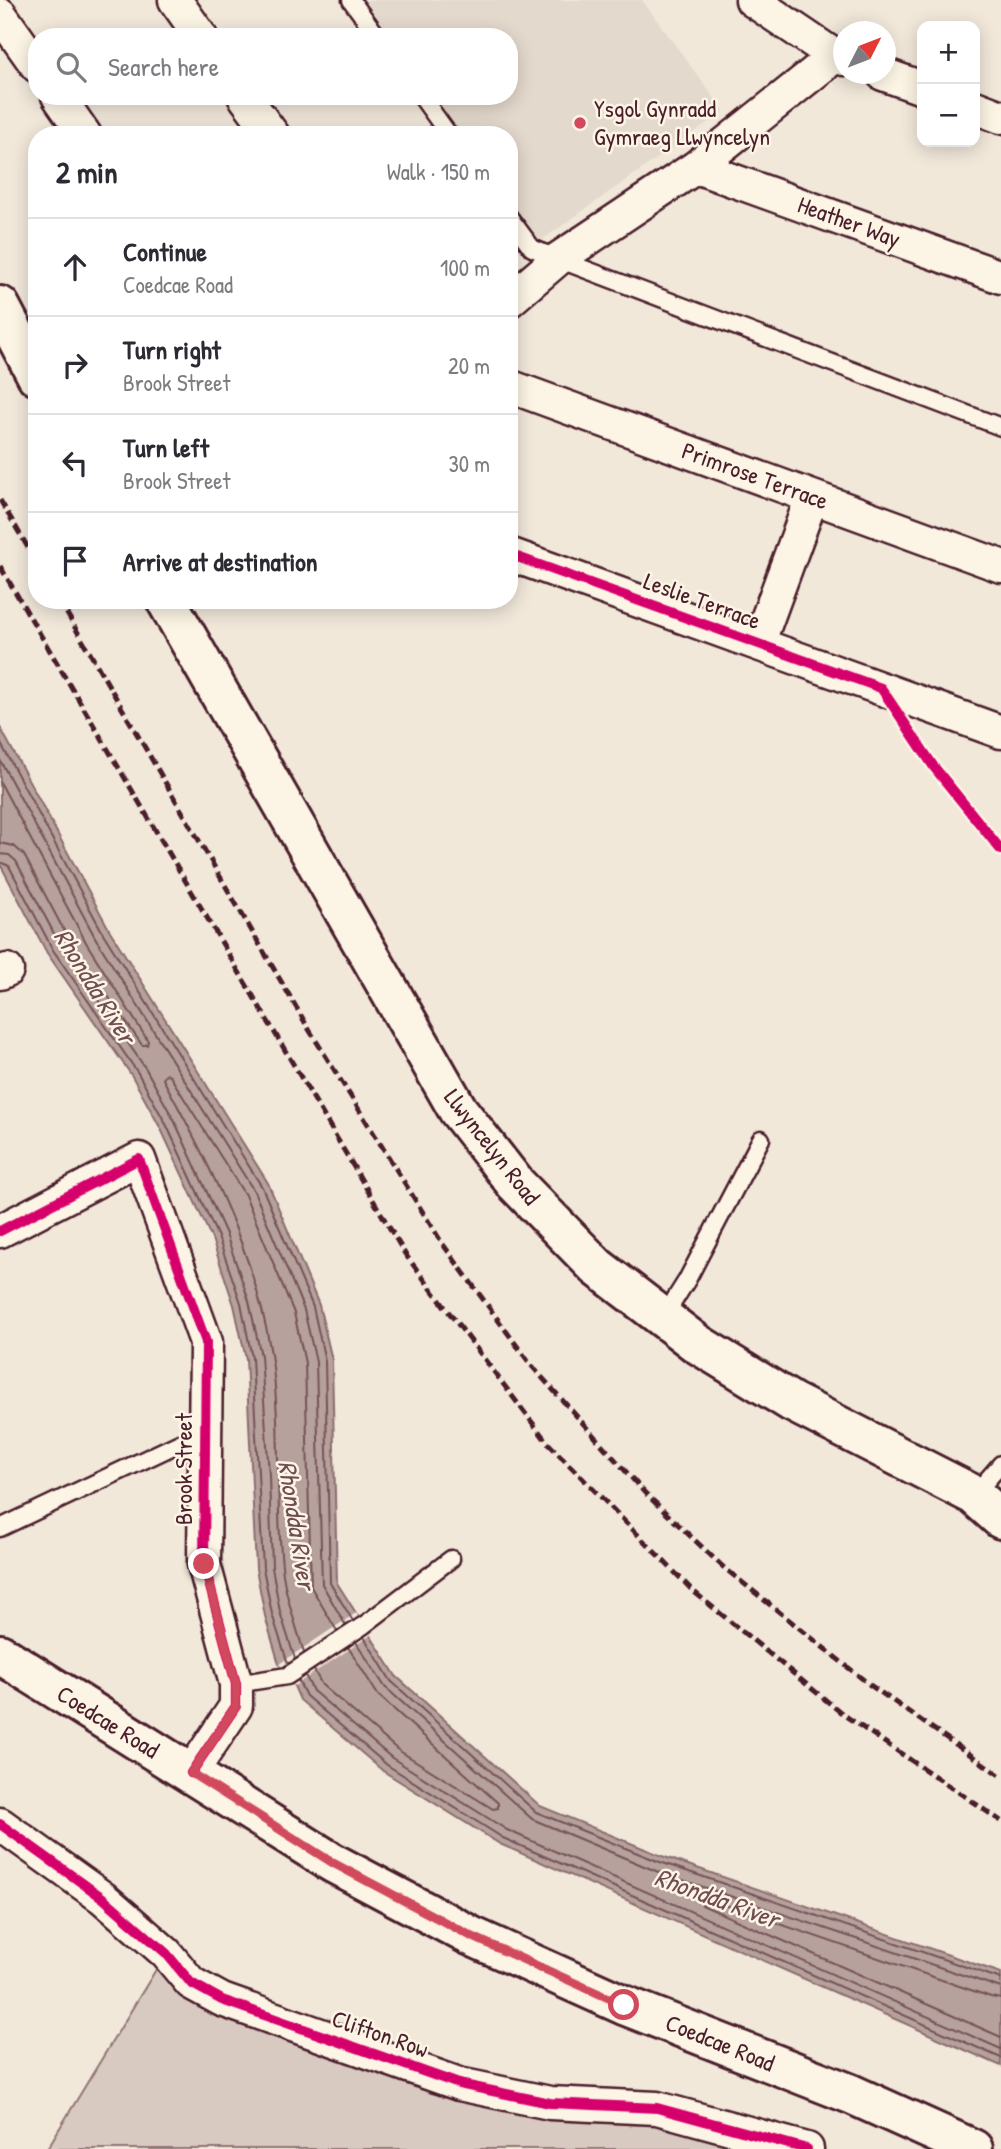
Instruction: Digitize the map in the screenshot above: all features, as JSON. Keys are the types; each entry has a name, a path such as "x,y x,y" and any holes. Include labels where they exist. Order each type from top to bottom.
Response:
{"main road":[{"path":"0,306 28,350"},
{"name":"Llwyncelyn Road","path":"171,609 458,1110 515,1183 597,1267 696,1343 792,1402 988,1507"},
{"name":"Coedcae Road","path":"0,1654 333,1863 471,1936 624,2005 851,2094 973,2149"}],"street":[{"path":"175,0 195,28"},
{"path":"752,0 833,53"},
{"path":"0,14 28,53"},
{"path":"518,293 558,259 696,167 833,62"},
{"path":"896,79 917,86"},
{"path":"64,105 80,126"},
{"path":"251,105 267,126"},
{"path":"980,109 1001,117"},
{"name":"Heather Way","path":"696,167 1001,277"},
{"name":"Primrose Terrace","path":"518,389 1001,566"},
{"path":"758,644 812,498"},
{"name":"Leslie Terrace","path":"518,557 1001,732"},
{"name":"Brook Street","path":"0,1231 139,1159 206,1342 204,1564 236,1684 236,1706 191,1773"},
{"name":"Clifton Row","path":"0,1824 103,1898 166,1953 191,1983 222,2000 459,2084 550,2103 657,2108 807,2149"}],"lane":[{"path":"351,0 371,28"},
{"path":"427,105 443,126"},
{"path":"518,228 532,247 558,259 1001,427"},
{"path":"663,1318 687,1280 761,1139"},
{"path":"0,1528 205,1430"},
{"path":"988,1507 1001,1464"},
{"path":"236,1684 287,1676 364,1625 451,1559"}],"shaded area":[{"name":"Ysgol Gynradd Gymraeg Llwyncelyn","path":"365,0 642,0 724,111 539,242 518,213 518,126 456,126 440,105 518,105 518,28 385,28"},
{"path":"166,1953 191,1983 459,2084 807,2149 47,2149"}],"water":[{"name":"Rhondda River","path":"0,727 110,931 268,1183 319,1305 332,1360 337,1583 396,1676 540,1806 662,1856 1001,1973 1001,2066 500,1844 383,1771 300,1700 279,1664 265,1616 256,1569 246,1359 234,1305 212,1239 161,1129 132,1076 47,953 0,864"}],"pier":[{"path":"356,1613 371,1635 294,1686 279,1664"}],"railway":[{"path":"0,500 28,548"},
{"path":"0,566 405,1254 547,1442 693,1591 844,1715 1001,1821"},
{"path":"64,609 310,1031 442,1243 531,1365 645,1493 722,1566 870,1685 1001,1776"}],"cycle path":[{"path":"518,557 881,688 934,767 1001,850"},
{"path":"0,1231 139,1159 206,1342 204,1564 236,1684 236,1706 191,1773"},
{"path":"0,1824 103,1898 166,1953 191,1983 222,2000 459,2084 550,2103 657,2108 807,2149"}],"place":[{"name":"Ysgol Gynradd Gymraeg Llwyncelyn","path":"580,123"}],"route":[{"path":"204,1564 236,1684 236,1706 191,1773 333,1863 471,1936 624,2005"}]}
